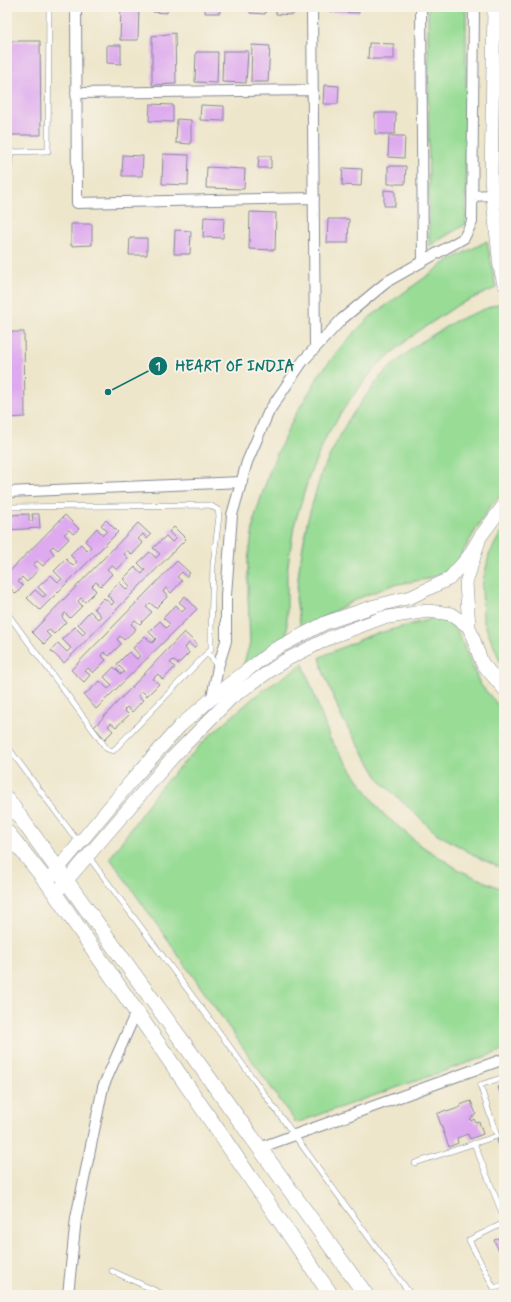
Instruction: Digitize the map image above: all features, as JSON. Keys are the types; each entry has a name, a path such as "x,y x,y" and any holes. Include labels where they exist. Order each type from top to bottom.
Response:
{"main road":[{"path":"7,798 366,1295"},
{"path":"7,832 51,888 331,1295"}],"street":[{"path":"76,7 77,203 314,198"},
{"path":"312,7 315,348"},
{"path":"421,7 423,261"},
{"path":"212,698 218,667 226,641 226,595 232,515 247,462 269,411 302,361 342,319 388,281 464,238 472,222 474,7"},
{"path":"494,7 491,180 500,267 504,284"},
{"path":"76,92 313,90"},
{"path":"472,196 492,195"},
{"path":"7,492 242,482"},
{"path":"51,888 62,875 79,844 133,779 180,726 212,698 275,649 325,623 375,606 411,597 449,579 468,557 480,537 504,505"},
{"path":"480,537 466,583 469,627 482,663 504,690"},
{"path":"62,875 88,856 172,758 231,698 284,661 331,637 382,618 428,611 451,614 469,627"},
{"path":"68,1295 76,1218 103,1087 136,1012"},
{"path":"259,1148 504,1059"}],"lane":[{"path":"7,183 11,152 48,151 49,7"},
{"path":"7,507 210,505 218,510 219,516 213,565 211,649 113,751 107,749 7,613"},
{"path":"208,652 218,667"},
{"path":"7,746 411,1295"},
{"path":"415,1163 496,1136 480,1085 504,1077"},
{"path":"474,1143 504,1218"},
{"path":"504,1223 469,1240 494,1288 504,1285"},
{"path":"112,1271 165,1295"}],"green space":[{"path":"428,7 466,7 466,224 429,246"},
{"path":"487,241 496,288 458,305 416,333 377,365 349,401 327,435 310,473 294,526 287,572 287,635 242,669 250,643 248,560 255,516 271,467 293,419 321,372 348,339 370,317 445,263"},
{"path":"502,302 504,310 504,492 488,509 453,569 427,579 393,585 359,598 301,629 296,599 299,569 307,522 322,471 348,420 381,376 415,346 455,321"},
{"path":"504,530 504,666 500,661 483,620 482,586 489,555 500,534"},
{"path":"432,619 448,622 457,630 480,684 504,712 504,869 481,859 436,833 381,782 342,718 323,671 320,657 371,635"},
{"path":"303,664 330,739 381,812 420,845 461,871 504,890 504,1050 296,1123 110,858 158,790 208,737 259,693"}],"building":[{"path":"121,7 139,7 138,40 120,40"},
{"path":"153,7 167,7 167,13 153,12"},
{"path":"205,7 220,7 220,13 205,13"},
{"path":"251,7 266,7 265,14 250,13"},
{"path":"276,7 294,7 293,15 276,14"},
{"path":"331,7 359,7 359,13 331,12"},
{"path":"175,33 176,84 152,85 152,36"},
{"path":"7,41 40,41 41,135 7,135"},
{"path":"369,43 394,44 394,59 368,59"},
{"path":"107,45 121,45 121,64 107,63"},
{"path":"252,45 270,46 268,82 251,82"},
{"path":"223,51 248,51 246,83 222,82"},
{"path":"196,52 218,52 217,83 195,82"},
{"path":"324,85 339,86 338,104 323,104"},
{"path":"150,104 173,105 173,122 149,121"},
{"path":"201,105 224,106 224,121 200,120"},
{"path":"375,113 396,113 395,134 375,134"},
{"path":"177,119 191,120 191,144 176,143"},
{"path":"389,136 405,136 404,158 388,157"},
{"path":"163,154 189,155 188,185 162,184"},
{"path":"123,155 143,156 142,176 122,176"},
{"path":"259,156 271,156 271,168 258,168"},
{"path":"388,166 406,166 405,184 388,184"},
{"path":"207,167 245,169 244,189 206,188"},
{"path":"343,168 362,169 361,186 342,185"},
{"path":"384,190 395,191 395,206 384,206"},
{"path":"250,212 276,213 275,250 249,249"},
{"path":"204,217 224,218 223,238 203,237"},
{"path":"328,219 349,219 348,243 327,243"},
{"path":"71,224 92,224 92,245 71,246"},
{"path":"175,230 191,231 190,254 174,254"},
{"path":"130,238 147,238 147,255 129,255"},
{"path":"7,332 24,332 25,417 7,418"},
{"path":"29,514 29,521 33,521 32,514 39,514 40,528 7,530 7,522 11,522 10,515"},
{"path":"65,515 79,529 73,534 69,530 64,534 69,539 58,550 53,546 50,549 54,554 43,566 37,561 33,565 38,570 27,582 22,577 18,582 23,586 16,594 7,585 7,574"},
{"path":"106,520 118,532 40,610 27,598 35,590 43,597 46,595 38,587 51,575 58,582 62,579 54,571 66,559 73,566 77,562 70,555 81,544 87,551 91,547 85,541 97,528 103,535 107,531 101,525"},
{"path":"138,523 151,535 147,539 143,534 138,539 143,543 132,555 127,550 124,554 128,558 117,570 111,565 107,569 112,574 101,586 96,582 92,586 96,591 85,602 81,598 78,601 82,606 70,618 65,613 62,617 66,622 54,634 49,630 46,632 51,637 44,644 32,632"},
{"path":"174,527 186,539 64,663 51,651 58,643 67,652 71,648 62,639 75,627 83,635 86,632 78,624 90,611 98,619 101,616 94,608 104,598 112,605 114,602 107,595 119,582 127,590 130,586 123,579 135,567 142,574 145,570 138,563 150,552 156,558 160,554 153,548 166,536 172,542 176,539 169,532"},
{"path":"177,561 190,573 186,577 182,572 177,577 182,581 171,593 166,588 163,592 168,596 156,608 150,603 146,607 152,612 140,624 135,620 131,624 136,629 124,640 120,636 117,639 121,644 109,656 104,652 101,655 106,660 93,673 88,668 85,671 90,675 84,682 71,670"},
{"path":"185,596 197,609 96,709 84,695 100,681 108,689 112,685 104,677 114,667 121,674 125,672 117,664 129,652 137,659 140,656 133,648 145,636 152,643 156,639 149,632 160,621 166,628 170,624 163,618 176,605 182,612 186,608 179,602"},
{"path":"184,632 197,644 194,648 189,643 185,648 189,653 178,664 173,660 170,663 175,667 163,680 158,674 153,679 159,684 147,696 142,691 138,696 143,700 132,712 127,707 124,710 129,715 116,727 111,723 108,726 113,731 105,739 94,727"},
{"path":"504,1085 504,1104 498,1087"},
{"path":"471,1101 476,1114 470,1119 471,1121 474,1119 476,1123 479,1122 483,1134 470,1139 468,1134 457,1138 458,1143 449,1147 437,1114 446,1110 447,1112 461,1107 460,1105"},
{"path":"504,1138 504,1157 503,1157 497,1140"},
{"path":"504,1236 504,1257 501,1251 499,1251 494,1240"},
{"path":"504,1257 504,1264 501,1258"}],"place":[{"name":"HEART OF INDIA","path":"108,392"}]}
